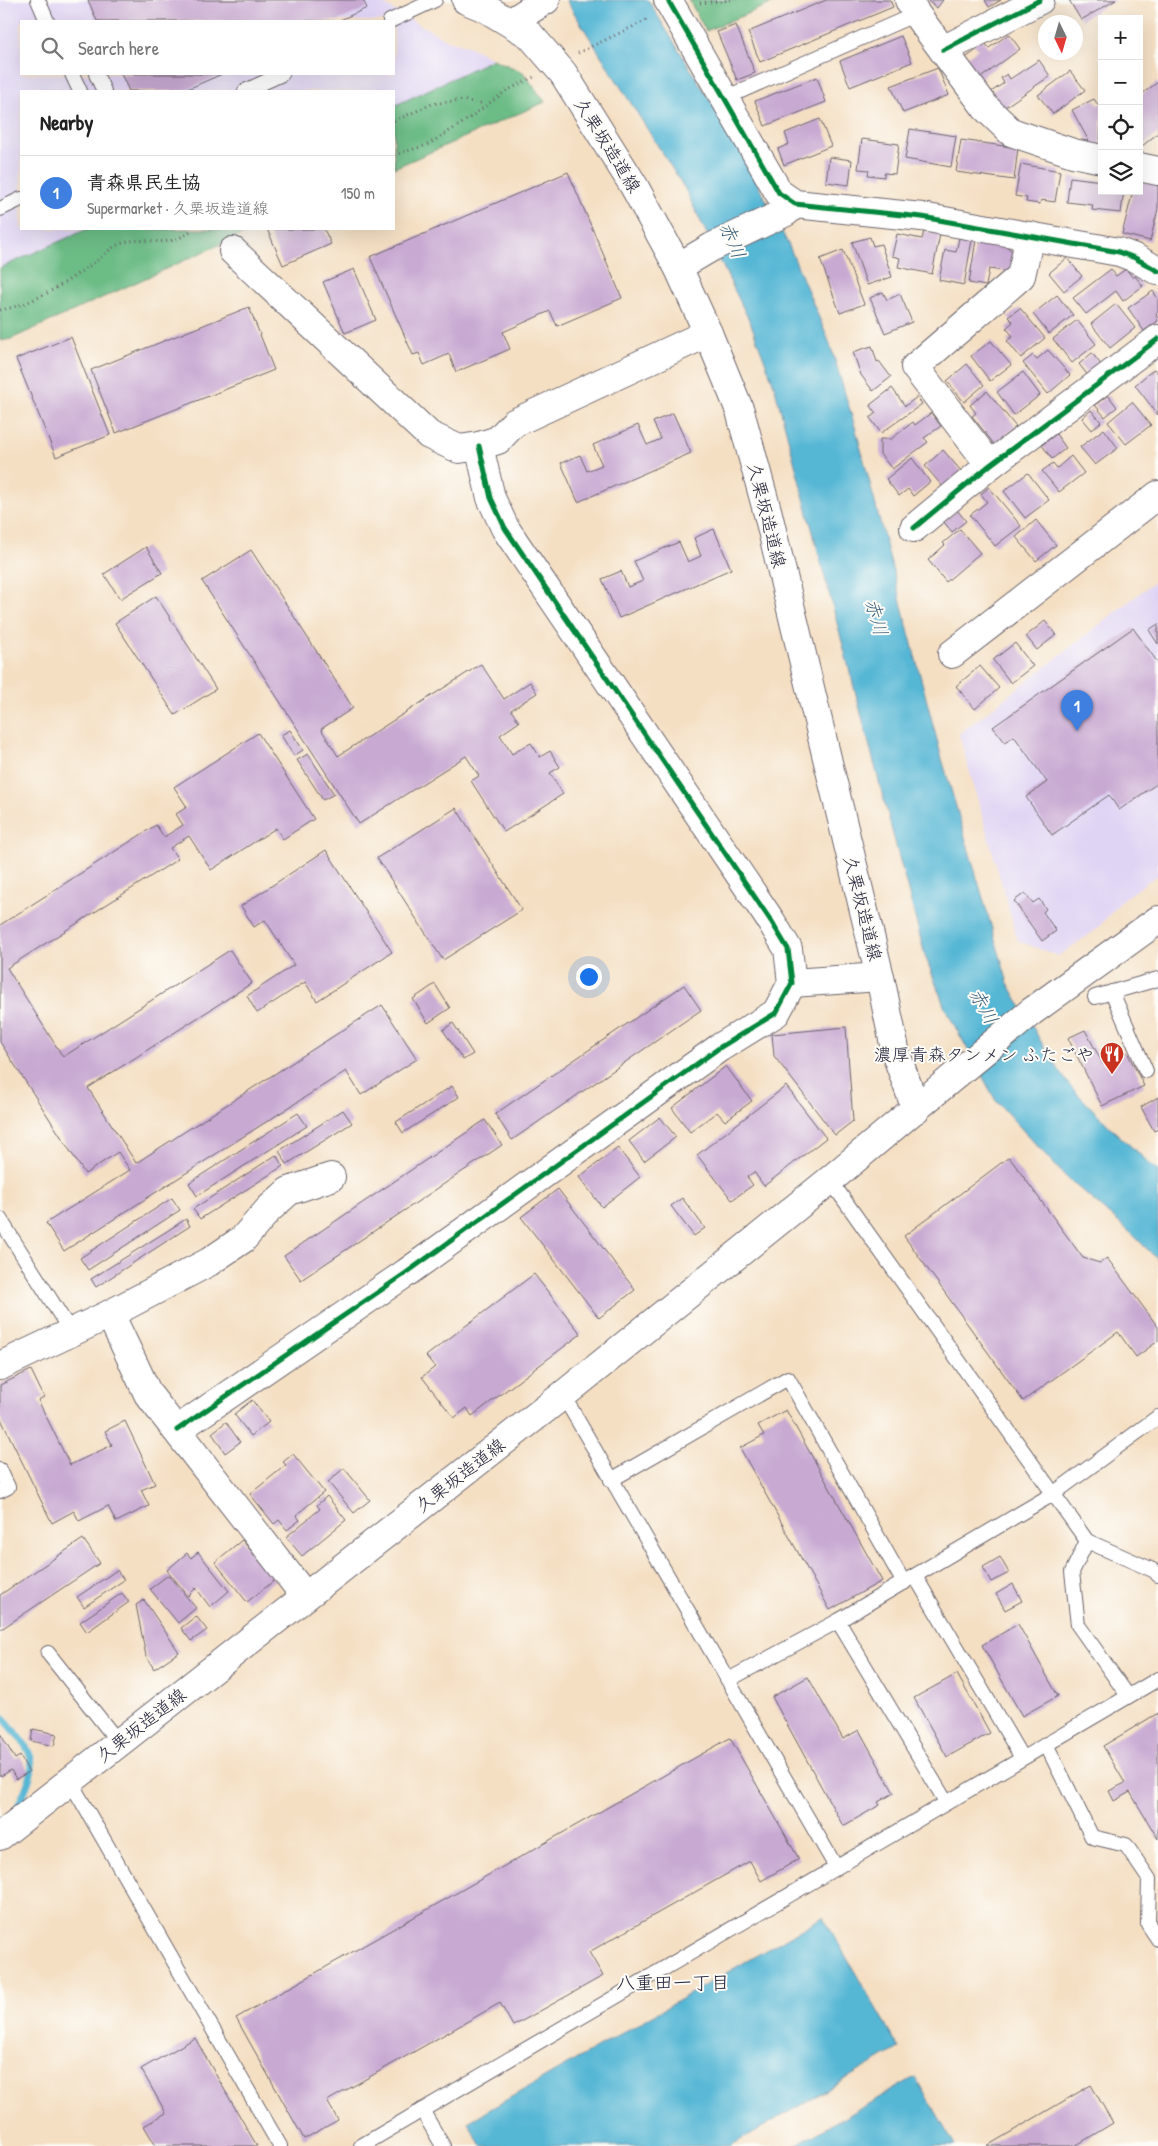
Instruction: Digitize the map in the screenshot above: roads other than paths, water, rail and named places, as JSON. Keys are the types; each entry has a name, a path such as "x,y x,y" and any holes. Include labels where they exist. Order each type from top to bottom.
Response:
{"street":[{"name":"久栗坂造道線","path":"466,0 511,22 530,35 562,73 634,186 678,266 740,411 765,505 880,977 896,1054 916,1109"},
{"path":"511,22 546,0"},
{"path":"943,50 1040,0"},
{"path":"913,7 986,108 1011,132 1073,153 1098,158"},
{"path":"662,8 726,98 790,208"},
{"path":"1143,168 1158,171"},
{"path":"678,266 790,208 922,217 1119,252 1135,258 1158,271"},
{"path":"990,465 915,366 1021,276 1030,236"},
{"path":"234,251 429,435 459,449 479,446 498,440 514,424 708,333"},
{"path":"914,528 990,465 1158,339"},
{"path":"177,1430 406,1273 719,1048 776,1013 792,983 788,949 771,921 505,528 490,498 479,446"},
{"path":"952,654 1158,494"},
{"name":"久栗坂造道線","path":"0,1836 563,1395 830,1180 1031,1012 1158,920"},
{"path":"792,983 880,977"},
{"path":"0,1366 110,1314 209,1262 243,1239 269,1209 289,1191 331,1177"},
{"path":"110,1314 148,1394 305,1596"}],"lane":[{"path":"38,0 48,20"},
{"path":"392,20 434,0"},
{"path":"726,98 913,7"},
{"path":"72,75 80,90"},
{"path":"96,75 104,90"},
{"path":"248,90 280,75"},
{"path":"0,209 20,199"},
{"path":"1095,997 1158,979"},
{"path":"1112,992 1146,1071"},
{"path":"830,1180 1087,1541 1155,1571 1158,1575"},
{"path":"0,1219 72,1332"},
{"path":"612,1480 788,1378 910,1579 1022,1758"},
{"path":"563,1395 836,1867"},
{"path":"728,1680 838,1621 1053,1494 1158,1417"},
{"path":"0,1470 8,1487 0,1491"},
{"path":"1087,1541 1072,1572 1078,1625 1128,1696"},
{"path":"838,1621 946,1802"},
{"path":"48,1653 119,1743"},
{"path":"361,2146 1158,1679"},
{"path":"1046,1744 1092,1837 1126,1845 1148,1879 1148,1924 1158,1939"},
{"path":"70,1781 280,2146"},
{"path":"422,2110 443,2146"}],"water":[{"name":"赤川","path":"566,0 648,0 743,154 789,246 830,344 856,430 942,759 1008,983 1048,1054 1070,1086 1114,1131 1158,1171 1158,1260 1132,1234 1066,1177 996,1101 945,1008 925,955 774,385 751,324 685,189"},
{"path":"823,1917 899,2048 730,2146 481,2146 468,2122"},
{"path":"915,2077 955,2146 795,2146"}],"waterway":[{"path":"0,1714 21,1739 31,1760 30,1778 15,1813"}],"place":[{"name":"青森県民生協","path":"1077,731"},
{"name":"濃厚青森タンメン ふたごや","path":"1112,1075"}],"district":[{"name":"八重田一丁目","path":"673,1982"}]}
